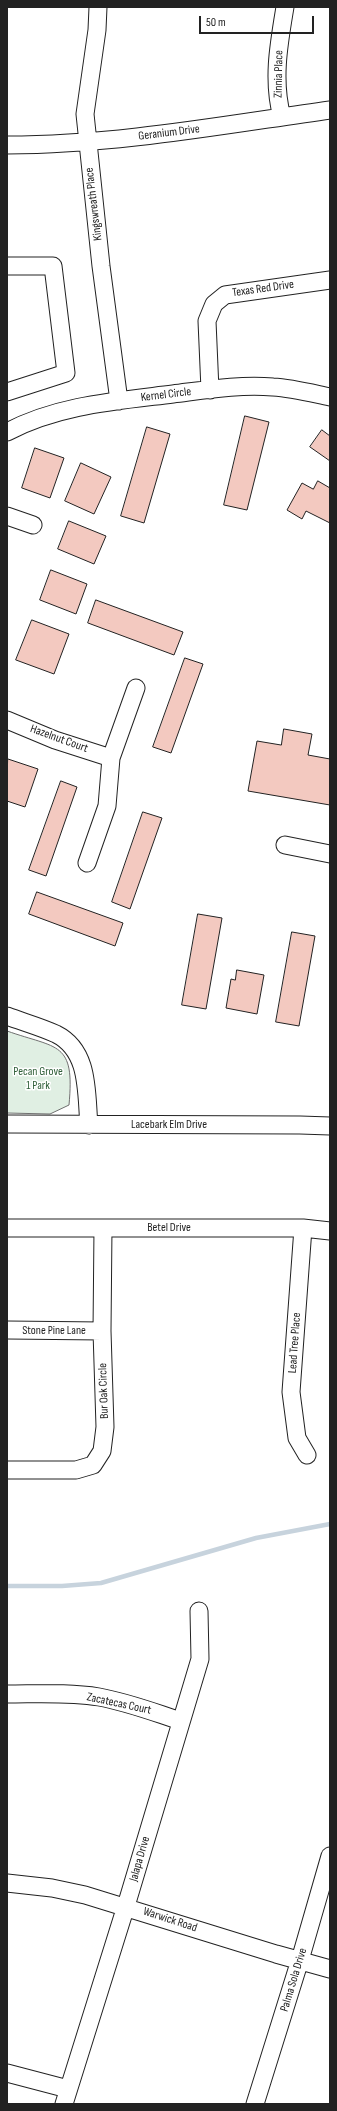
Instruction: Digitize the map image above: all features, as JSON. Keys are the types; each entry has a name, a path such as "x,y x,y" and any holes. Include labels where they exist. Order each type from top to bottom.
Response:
{"street":[{"name":"Kingswreath Place","path":"98,7 97,30 85,114 101,266 119,401"},
{"name":"Zinnia Place","path":"282,117 277,84 277,58 285,7"},
{"name":"Geranium Drive","path":"7,145 43,145 88,140 127,138 330,110"},
{"path":"7,266 53,266 66,373 7,392"},
{"name":"Texas Red Drive","path":"210,390 207,321 214,304 225,294 330,280"},
{"name":"Kernel Circle","path":"7,432 22,424 62,409 210,390 271,386 291,388 330,397"},
{"path":"7,516 33,525"},
{"path":"86,863 107,806 111,758 136,688"},
{"name":"Hazelnut Court","path":"7,720 55,740 111,758"},
{"path":"285,845 330,854"},
{"path":"7,1016 57,1034 72,1046 79,1055 84,1069 89,1125"},
{"name":"Lacebark Elm Drive","path":"7,1124 330,1126"},
{"name":"Betel Drive","path":"7,1228 303,1228 330,1231"},
{"name":"Bur Oak Circle","path":"7,1470 76,1470 93,1465 102,1451 105,1427 102,1331 103,1228"},
{"name":"Lead Tree Place","path":"303,1228 291,1392 297,1438 307,1455"},
{"name":"Stone Pine Lane","path":"7,1330 102,1331"},
{"name":"Jalapa Drive","path":"66,2097 126,1906 200,1658 200,1611"},
{"name":"Zacatecas Court","path":"7,1694 56,1694 98,1697 148,1709 181,1721"},
{"name":"Palma Sola Drive","path":"255,2104 300,1960 330,1856"},
{"name":"Warwick Road","path":"7,1883 52,1888 126,1906 330,1968"},
{"path":"7,2072 66,2097"}],"green space":[{"name":"Pecan Grove 1 Park","path":"7,1031 51,1045 65,1058 69,1069 69,1105 50,1114 7,1113"}],"building":[{"path":"245,416 269,422 247,510 224,505"},
{"path":"147,427 170,434 144,523 121,516"},
{"path":"322,430 330,436 330,461 310,447"},
{"path":"35,448 64,458 50,498 22,488"},
{"path":"81,463 111,477 94,514 65,501"},
{"path":"318,481 330,488 330,523 306,511 302,519 287,510 302,483 313,489"},
{"path":"69,521 106,536 94,564 58,549"},
{"path":"51,570 87,584 76,614 40,600"},
{"path":"96,600 183,632 174,655 88,623"},
{"path":"32,620 69,634 54,674 16,660"},
{"path":"185,658 203,664 171,753 153,747"},
{"path":"284,729 312,734 308,755 330,759 330,805 248,791 257,741 281,745"},
{"path":"8,759 38,769 25,807 7,801"},
{"path":"61,781 77,787 46,876 29,870"},
{"path":"143,812 162,818 130,909 112,902"},
{"path":"37,892 123,923 115,946 29,914"},
{"path":"198,914 222,918 206,1009 182,1005"},
{"path":"292,932 315,936 299,1026 276,1022"},
{"path":"237,970 264,975 257,1014 226,1008 231,979 235,980"}],"waterway":[{"path":"7,1586 62,1586 101,1583 256,1538 330,1524"}]}
